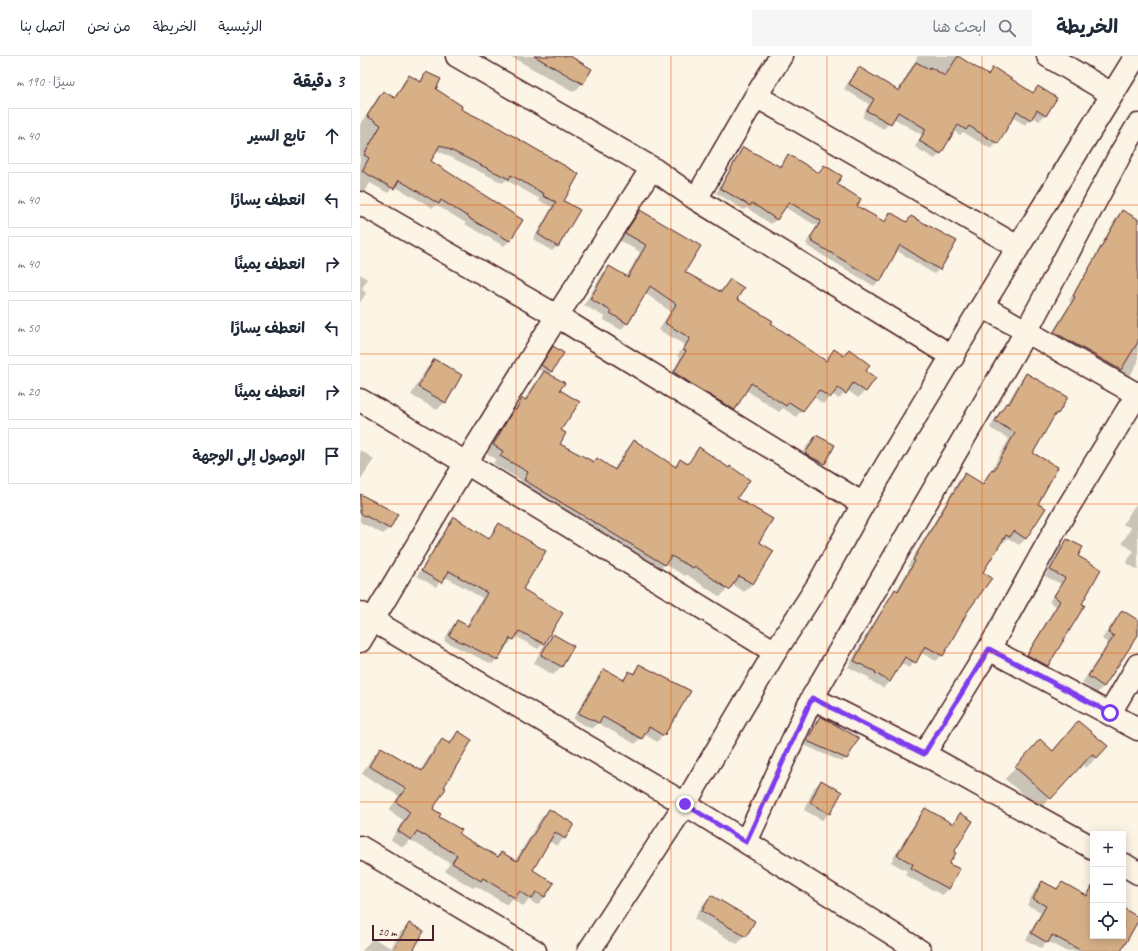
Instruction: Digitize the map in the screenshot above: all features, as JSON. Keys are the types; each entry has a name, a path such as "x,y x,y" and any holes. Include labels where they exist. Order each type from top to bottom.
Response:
{"street":[{"path":"457,56 652,168 696,198 953,356"},
{"path":"696,198 781,56"},
{"path":"1048,56 1112,94"},
{"path":"589,951 685,804 775,652 818,584 863,504 982,306 1136,56"},
{"path":"756,96 1018,247"},
{"path":"746,842 812,698 1026,330 1122,151 1138,125"},
{"path":"360,641 367,617 652,168"},
{"path":"360,203 558,316 863,504"},
{"path":"924,754 989,649 1064,514 1138,394 982,306"},
{"path":"360,400 775,652"},
{"path":"367,617 685,804 920,951"},
{"path":"989,649 1138,729"},
{"path":"1110,713 1138,665"},
{"path":"812,698 924,754 1090,846"},
{"path":"360,847 535,951"},
{"path":"1126,866 1138,873"}],"building":[{"path":"534,56 570,56 592,69 583,84"},
{"path":"958,56 988,75 993,67 1033,93 1038,86 1057,98 1046,116 1037,110 1031,120 1017,111 998,144 969,126 966,130 958,125 941,154 919,141 926,129 898,112 891,124 867,111 874,99 849,84 859,67 899,91 916,62 929,69 930,67 945,76"},
{"path":"426,72 441,79 436,89 462,106 461,109 489,122 579,174 564,201 580,210 558,247 538,234 556,202 543,196 544,194 511,175 509,179 440,145 431,161 523,220 510,241 470,219 441,200 439,204 399,180 394,189 362,171 369,158 364,155 381,125 367,116 383,91 395,98 409,75 421,82"},
{"path":"743,147 781,167 788,154 819,173 824,165 842,176 837,184 861,199 857,206 885,222 890,212 907,222 911,216 957,241 940,270 900,245 880,282 811,241 812,239 810,238 821,221 789,202 777,220 752,203 750,206 720,188"},
{"path":"640,210 701,246 685,272 721,292 730,279 744,288 737,299 773,321 771,323 826,361 834,349 844,356 849,349 870,365 866,371 876,378 866,392 853,383 846,394 838,388 830,398 819,390 803,411 789,402 786,406 751,383 735,410 699,389 674,372 686,351 683,350 690,338 665,323 676,304 650,286 628,324 610,313 611,311 590,299 609,266 628,277 646,245 625,233"},
{"path":"1122,210 1138,219 1138,342 1121,370 1054,332 1075,297 1073,296 1082,279"},
{"path":"553,346 564,353 552,372 541,365"},
{"path":"434,359 462,375 446,403 418,387"},
{"path":"544,371 565,383 560,390 580,402 561,430 566,433 560,444 594,462 597,458 615,470 634,440 676,467 680,459 688,464 699,447 729,468 730,466 750,480 737,498 773,519 759,542 774,551 753,584 739,576 729,590 695,566 693,568 671,556 665,565 524,480 528,472 500,456 503,451 493,445 514,409 516,410 522,398 526,400"},
{"path":"1026,373 1068,397 1058,414 1056,413 1033,453 1058,467 1038,504 1046,508 1026,539 1014,531 1010,537 1006,535 983,572 992,578 968,611 943,656 925,646 916,663 905,657 890,682 875,673 876,672 854,661 895,589 898,591 915,561 913,560 965,473 983,484 992,469 994,470 1015,433 995,421 1006,403 1009,404"},
{"path":"816,435 835,445 825,464 805,454"},
{"path":"360,494 398,514 390,529 360,513"},
{"path":"454,517 489,539 499,523 546,551 523,589 563,613 544,644 519,631 514,640 510,638 498,660 449,636 457,620 468,626 487,593 449,571 442,583 421,571"},
{"path":"1067,539 1083,547 1078,556 1101,569 1082,604 1085,605 1048,666 1027,655 1060,601 1054,596 1065,578 1050,570"},
{"path":"1122,610 1138,620 1138,635 1104,687 1088,676 1114,636 1108,633"},
{"path":"553,634 574,646 562,667 541,655"},
{"path":"639,664 691,691 664,736 649,727 642,739 603,717 599,723 578,713 604,669 624,680 629,671 634,674"},
{"path":"820,716 859,738 847,759 807,741"},
{"path":"1078,721 1108,746 1097,758 1092,754 1051,799 1015,767 1040,739 1053,751"},
{"path":"458,731 472,740 444,787 446,788 433,809 441,814 439,817 462,830 459,834 498,857 501,852 517,861 549,809 574,824 565,839 555,832 533,870 554,883 545,897 536,892 532,899 520,891 515,898 483,878 481,881 452,863 457,855 417,831 411,840 398,831 410,812 396,802 406,788 369,766 381,747 422,771 442,739 450,744"},
{"path":"821,780 842,792 830,814 810,803"},
{"path":"925,808 953,824 960,813 973,821 954,852 956,853 949,864 960,869 949,889 911,868 913,864 897,855"},
{"path":"1042,881 1057,889 1062,882 1087,896 1090,890 1090,939 1126,939 1126,910 1138,917 1138,921 1121,951 1082,951 1052,935 1048,943 1031,933 1046,906 1033,899"},
{"path":"711,895 755,921 746,937 702,911"},
{"path":"409,923 424,931 413,951 393,951"}],"route":[{"path":"685,804 746,842 812,698 924,754 989,649 1110,713"}]}
